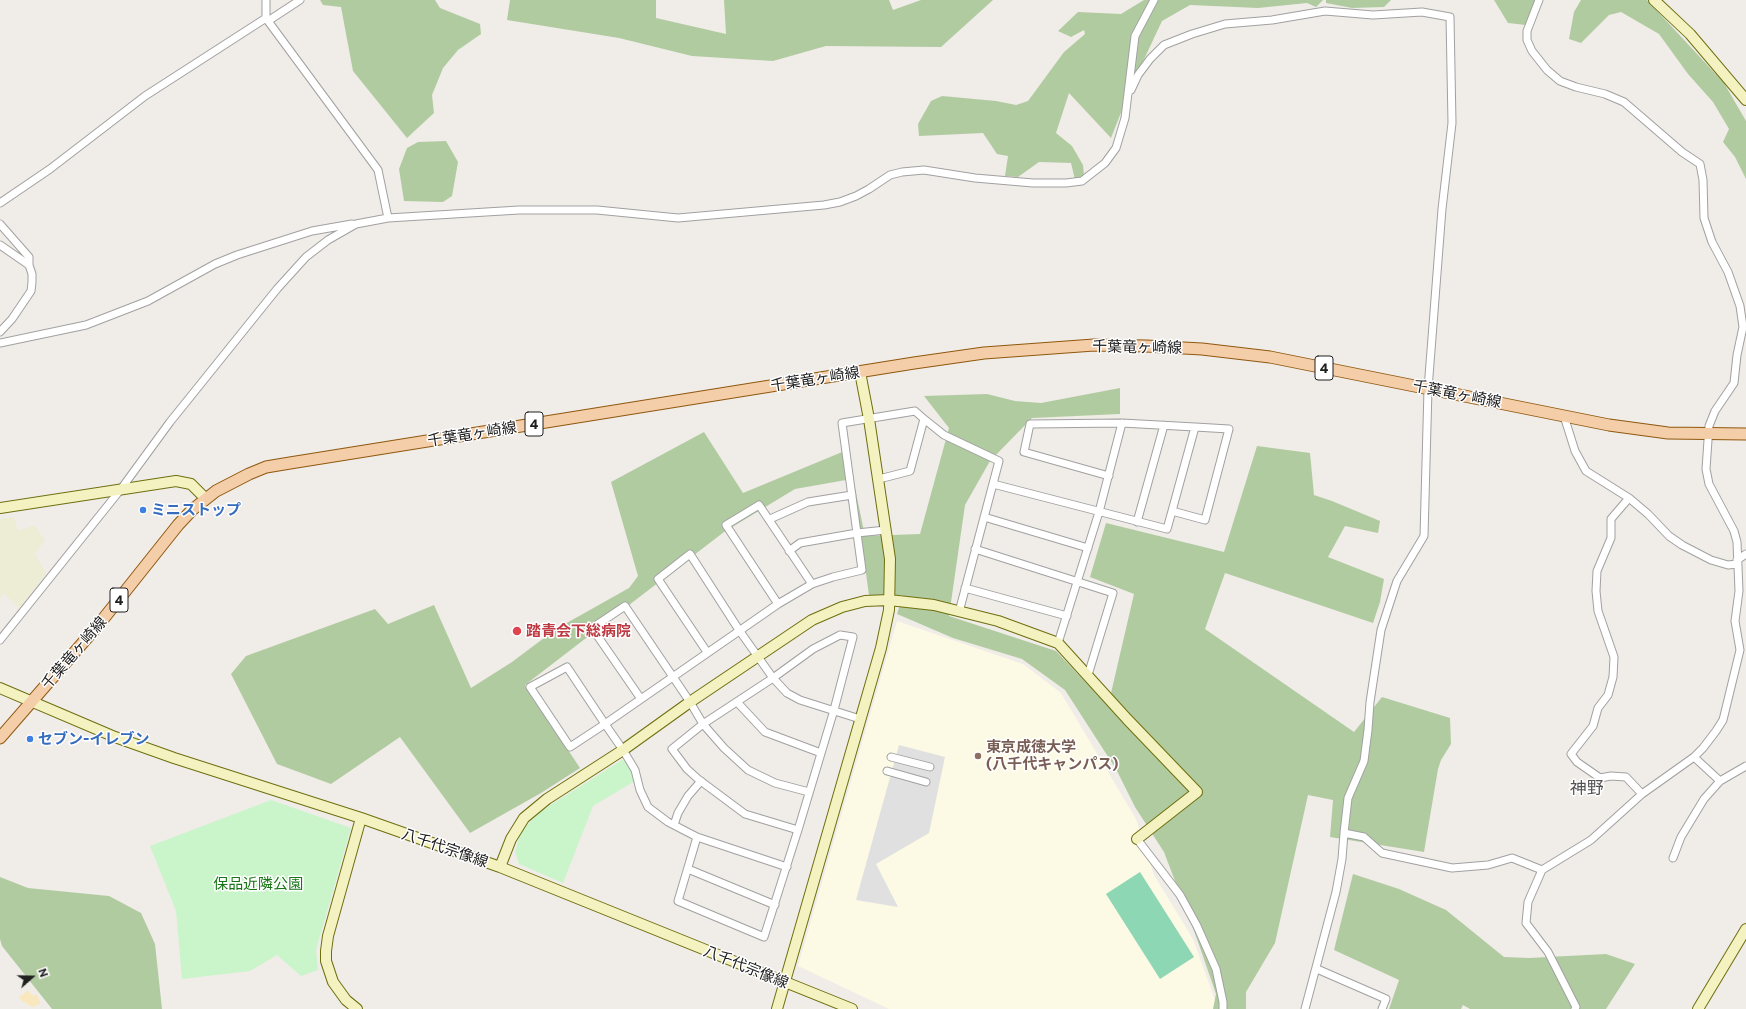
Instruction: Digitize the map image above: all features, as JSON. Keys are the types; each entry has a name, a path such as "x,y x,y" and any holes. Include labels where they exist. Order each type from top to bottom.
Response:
{"main road":[{"name":"千葉竜ヶ崎線","path":"0,738 100,623 178,525 192,510 206,498 235,480 266,467 976,354 1094,345 1146,346 1221,351 1270,357 1609,425 1668,433 1746,434"}],"street":[{"path":"266,0 267,20 378,170 388,218"},
{"path":"0,204 50,169 145,96 300,0"},
{"path":"0,343 86,325 148,301 215,264 237,255 312,231 388,218 519,210 596,210 678,218 824,205 840,202 856,196 890,175 902,172 924,170 975,178 1033,183 1066,184 1082,181 1105,163 1116,148 1125,118 1135,36 1154,0"},
{"path":"1539,0 1527,31 1528,40 1532,51 1547,70 1560,81 1576,87 1605,94 1624,102 1682,152 1700,164 1703,180 1704,218 1712,242 1728,272 1740,306 1743,327 1737,355 1734,383 1711,418 1708,434 1706,469 1709,484 1734,531 1737,542 1737,562 1743,591 1735,621 1740,650 1723,720 1716,731 1694,757 1642,794 1591,840 1542,870 1528,902 1526,923 1548,952 1576,1009"},
{"path":"1654,0 1690,34 1746,100"},
{"path":"1128,98 1138,75 1150,59 1164,45 1192,34 1225,24 1272,20 1325,11 1373,15 1422,12 1450,17 1452,123 1442,209 1428,389 1424,536 1397,581 1382,630 1370,702 1364,762 1348,798 1342,859 1336,892 1305,1009"},
{"path":"0,224 29,257 29,265 32,274 31,291 12,319 0,332"},
{"path":"0,640 121,489 180,410 278,289 306,257 328,240 356,224"},
{"path":"0,245 29,265"},
{"path":"777,1009 886,626 889,600 890,559 879,479 860,372"},
{"path":"787,867 698,837 674,825 648,807 640,790 635,770 624,750 605,724 567,667 530,687 570,747 605,724 778,604 812,584 862,570 842,423 915,411 924,420 944,434 999,461 959,612"},
{"path":"1564,416 1575,451 1586,471 1629,498 1648,514 1669,536 1682,546 1711,560 1728,565 1737,562 1746,554"},
{"path":"879,479 910,471 924,420"},
{"path":"1058,643 1099,512 1122,423"},
{"path":"1108,476 1024,452 1030,424 1122,423 1229,429 1205,520 1172,511"},
{"path":"1136,522 1164,425"},
{"path":"993,484 1167,529 1195,427"},
{"path":"0,508 121,489 183,482 191,484 206,498"},
{"path":"770,519 808,502 852,495"},
{"path":"1629,498 1611,519 1611,538 1597,571 1596,591 1598,611 1614,657 1613,677 1608,695 1598,708 1593,726 1571,754 1577,762 1600,778 1611,776 1626,777 1642,794"},
{"path":"778,604 726,525 759,505 770,519 789,551 812,584"},
{"path":"984,517 1088,548"},
{"path":"789,551 800,543 857,532 886,530"},
{"path":"975,549 1113,593 1088,675"},
{"path":"707,652 658,579 690,554 739,630 773,678 787,693 800,700 860,719"},
{"path":"965,588 1067,616"},
{"path":"500,867 519,825 531,811 624,750 690,702 759,658 784,638 824,614 842,607 865,601 889,600 934,605 998,622 1058,643 1126,719 1197,792 1137,839 1180,895 1197,926 1216,968 1223,1009"},
{"path":"641,699 592,628 625,606 673,676 703,724 724,748 748,770 775,783 810,792"},
{"path":"698,837 678,901 764,937 787,867 810,792 834,710 853,637 840,635 814,649 703,724 672,749 687,769 745,814 798,830"},
{"name":"八千代宗像線","path":"0,688 115,736 159,752 361,818 500,867 852,1009"},
{"path":"737,702 765,732 821,753"},
{"path":"891,757 930,767"},
{"path":"1694,757 1720,781"},
{"path":"1674,858 1681,837 1704,799 1720,781 1743,772 1746,766"},
{"path":"887,772 926,782"},
{"path":"674,825 678,813 688,796 701,781"},
{"path":"357,1009 346,1000 333,982 326,961 326,951 328,936 361,818"},
{"path":"1344,832 1364,837 1382,853 1452,868 1488,865 1512,858 1542,870"},
{"path":"688,869 775,904"},
{"path":"1698,1009 1746,930"},
{"path":"1316,969 1386,999 1382,1009"}],"shaded area":[{"name":"東京成徳大学 (八千代キャンパス)","path":"897,621 1023,664 1061,693 1136,819 1154,875 1193,939 1218,1008 889,1009 798,966"},
{"path":"899,745 945,757 929,833 876,864 898,907 856,900"}],"green space":[{"path":"320,0 435,0 440,8 480,24 481,34 458,50 443,68 432,95 434,113 407,138 353,71 341,7 323,5"},
{"path":"510,0 656,0 656,18 726,34 724,0 889,0 893,10 921,0 993,0 941,47 826,46 773,61 692,56 619,38 507,20"},
{"path":"1144,0 1323,0 1316,7 1307,3 1258,8 1190,5 1162,21 1131,87 1111,138 1069,93 1056,133 1072,146 1083,165 1084,176 1075,180 1071,163 1039,162 1018,177 1005,176 1008,156 997,154 983,133 919,136 918,124 931,101 942,96 996,101 1016,105 1028,101 1064,52 1085,34 1084,30 1071,37 1058,31 1078,12 1121,14"},
{"path":"1326,0 1391,0 1384,7 1352,8 1326,3"},
{"path":"1494,0 1535,0 1526,25 1508,23"},
{"path":"1581,0 1647,0 1724,83 1746,121 1746,179 1735,157 1723,142 1729,129 1713,102 1688,74 1659,34 1621,12 1609,15 1581,43 1569,39 1574,12"},
{"path":"446,141 458,162 452,196 443,202 404,201 399,169 407,148 418,142"},
{"path":"1120,388 1120,414 1032,418 990,461 965,505 949,616 1056,651 1108,706 1134,594 1090,577 1106,523 1224,552 1257,446 1310,453 1314,495 1380,521 1378,533 1345,526 1328,557 1384,579 1380,602 1373,623 1225,573 1205,629 1354,732 1382,697 1450,718 1451,744 1441,760 1438,769 1424,852 1330,837 1333,800 1308,795 1275,943 1246,992 1246,1009 1213,1009 1216,994 1164,852 1135,807 1116,769 1065,690 1022,659 953,638 897,614 903,595 869,595 862,545 846,480 795,489 724,532 525,685 580,768 541,793 470,833 400,737 331,784 277,764 231,674 246,656 375,609 388,624 434,605 471,688 512,662 556,629 629,588 638,576 611,482 704,432 743,493 847,450 865,536 920,534 949,428 924,396 987,394 1015,401 1041,403"},
{"path":"14,517 18,531 35,525 45,541 35,553 46,574 19,608 4,593 0,599 0,519"},
{"path":"622,760 626,761 632,771 635,781 593,806 563,883 519,864 515,852 521,832 538,813"},
{"name":"保品近隣公園","path":"271,800 351,828 316,950 318,970 301,976 277,955 250,971 182,979 176,911 150,846"},
{"path":"1140,872 1194,957 1160,979 1106,894"},
{"path":"1353,874 1399,889 1446,910 1504,957 1529,958 1606,954 1635,964 1606,1009 1470,1009 1463,1005 1461,1009 1389,1009 1399,980 1334,950"},
{"path":"0,877 28,888 109,896 141,913 155,944 162,1009 52,1009 2,946 0,939"}],"sand":[{"path":"26,991 33,996 36,994 40,1004 32,1007 21,1000 19,998 20,995 23,995"}],"place":[{"name":"ミニストップ","path":"143,510"},
{"name":"踏青会下総病院","path":"517,631"},
{"name":"セブン-イレブン","path":"30,739"},
{"name":"東京成徳大学 (八千代キャンパス)","path":"978,756"}],"district":[{"name":"神野","path":"1587,788"}]}
